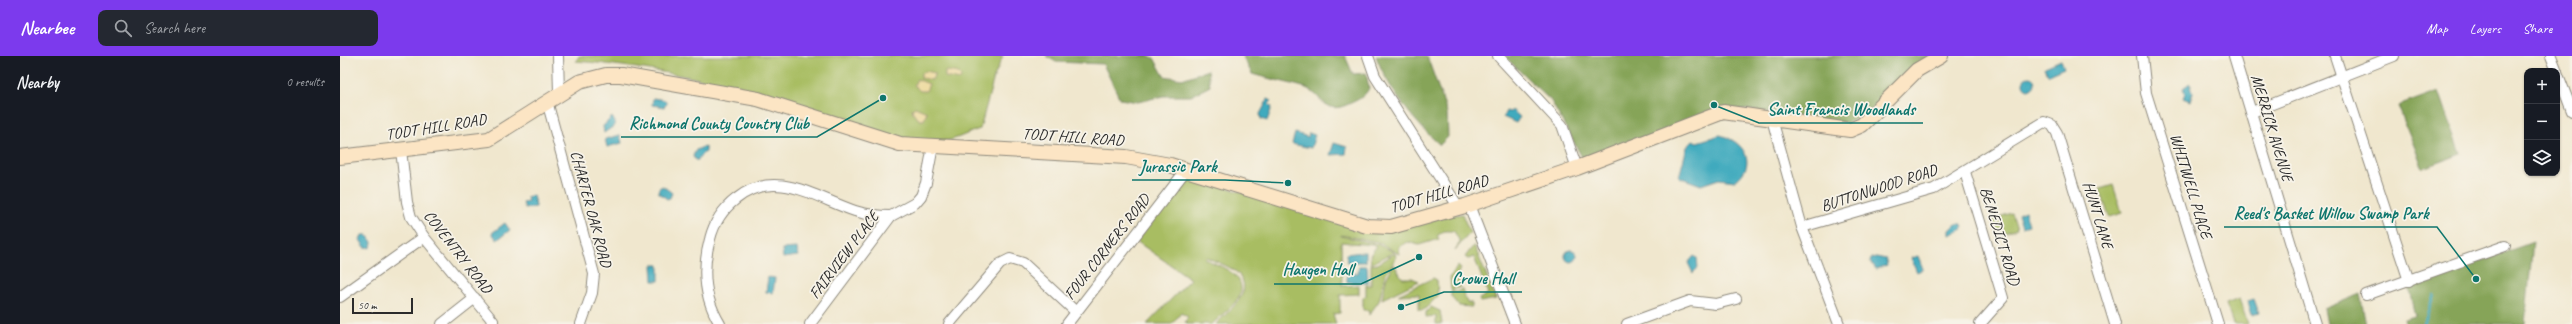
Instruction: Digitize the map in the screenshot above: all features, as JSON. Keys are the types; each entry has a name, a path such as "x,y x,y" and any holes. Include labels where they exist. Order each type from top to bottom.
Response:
{"street":[{"path":"558,56 559,93"},
{"path":"1368,56 1375,76 1464,206 1515,324"},
{"path":"1498,56 1562,126 1577,168"},
{"name":"TODT HILL ROAD","path":"340,157 489,139 559,93 579,82 606,75 641,77 758,99 874,138 900,144 1126,157 1186,170 1367,226 1391,227 1464,206 1577,168 1723,112 1841,130 1855,128 1862,124 1917,70 1941,56"},
{"name":"WHITWELL PLACE","path":"2142,56 2146,93 2218,324"},
{"name":"MERRICK AVENUE","path":"2234,56 2315,324"},
{"path":"2335,56 2408,281"},
{"path":"2252,112 2394,56"},
{"path":"2550,56 2556,68"},
{"path":"2572,81 2561,82 2572,111"},
{"name":"CHARTER OAK ROAD","path":"547,101 594,274 592,293 581,324"},
{"path":"1772,119 1802,227 1839,324"},
{"name":"BUTTONWOOD ROAD","path":"1802,227 1934,189 1965,172 2044,122"},
{"name":"HUNT LANE","path":"2044,122 2052,125 2057,133 2115,324"},
{"name":"FAIRVIEW PLACE","path":"810,324 891,216 915,203 921,196 926,183 933,146"},
{"name":"COVENTRY ROAD","path":"401,150 407,202 411,217 424,237 475,298 492,322"},
{"name":"FOUR CORNERS ROAD","path":"1067,324 1186,170"},
{"name":"BENEDICT ROAD","path":"1965,172 2003,298 1980,324"},
{"path":"720,324 709,301 706,285 707,250 717,221 724,210 741,195 765,186 783,185 802,189 854,210 891,216"},
{"path":"340,297 424,237"},
{"path":"2366,295 2505,246"},
{"path":"949,324 1000,264 1010,259 1023,263 1076,312"},
{"path":"442,324 475,298"},
{"path":"1627,324 1690,301 1716,304 1736,298"}],"green space":[{"path":"579,56 1003,56 994,77 980,129 945,141 922,141 898,138 875,132 761,93 669,73 576,61"},
{"path":"1046,56 1148,56 1154,58 1164,76 1182,79 1208,70 1210,86 1191,96 1163,96 1138,102 1120,99 1103,64 1056,62"},
{"path":"1345,56 1353,74 1366,73 1369,88 1358,100 1335,108 1324,103 1310,90 1303,87 1252,74 1243,57"},
{"path":"1376,56 1427,56 1447,112 1448,137 1440,145 1411,115 1395,93 1387,81"},
{"path":"1504,56 1930,56 1867,113 1847,123 1741,109 1583,159 1551,101"},
{"path":"2439,91 2461,154 2423,168 2398,106"},
{"path":"1195,178 1360,228 1462,214 1470,233 1455,250 1460,242 1454,231 1444,231 1437,236 1439,239 1419,245 1408,242 1399,247 1399,254 1378,242 1341,235 1377,244 1394,252 1371,264 1370,255 1376,247 1373,245 1341,242 1342,286 1359,285 1359,294 1340,295 1340,313 1333,314 1336,324 1216,324 1232,308 1241,296 1244,289 1243,282 1236,272 1206,257 1205,259 1230,271 1240,283 1241,290 1238,298 1231,307 1212,324 1187,324 1185,322 1188,317 1181,313 1172,324 1147,324 1191,279 1136,241 1181,186"},
{"path":"2113,185 2122,213 2109,217 2100,189"},
{"path":"2012,213 2017,229 1998,235 1992,219"},
{"path":"2533,242 2525,324 2405,324 2404,319 2415,316 2408,286"},
{"path":"1474,245 1496,299 1480,302 1479,299 1488,294 1474,257 1468,259 1465,257"},
{"path":"1395,253 1396,258 1386,273 1379,301 1369,315 1369,310 1363,310 1363,297 1366,296 1366,285 1371,285 1371,265 1378,264"},
{"path":"1394,264 1402,278 1412,278 1419,281 1382,299 1386,279"},
{"path":"1458,266 1461,269 1457,275 1461,287 1451,290 1450,277"},
{"path":"1433,278 1437,280 1438,296 1424,310 1419,310 1419,294 1398,295"},
{"path":"1462,289 1467,303 1472,303 1472,307 1459,306 1451,297 1451,292 1457,292"},
{"path":"2360,294 2366,324 2327,324 2324,309"},
{"path":"2239,299 2248,324 2233,324 2226,304"},
{"path":"1431,307 1440,311 1442,324 1436,324 1436,316 1426,317 1426,312"}],"sand":[{"path":"926,71 935,73 932,80 921,78 921,73"},
{"path":"945,72 959,73 961,77 960,80 945,77"},
{"path":"917,79 929,84 926,91 920,91 914,85"},
{"path":"915,107 927,112 924,120 920,120 914,115 912,109"}],"water":[{"path":"2061,60 2064,68 2048,75 2045,67"},
{"path":"2029,77 2033,79 2035,83 2033,87 2029,89 2025,87 2023,83 2025,79"},
{"path":"2190,83 2193,93 2190,101 2183,98 2185,93 2183,88"},
{"path":"653,98 665,100 667,104 664,107 652,105"},
{"path":"1268,99 1272,101 1269,104 1272,107 1267,121 1261,119 1260,114"},
{"path":"1512,110 1520,117 1516,123 1503,117 1506,111 1510,112"},
{"path":"612,117 615,122 614,126 604,133 603,126"},
{"path":"1295,133 1308,137 1309,133 1315,135 1311,148 1292,144"},
{"path":"620,135 622,143 607,147 605,139"},
{"path":"1720,135 1735,142 1741,147 1745,154 1747,160 1746,167 1742,174 1735,181 1719,179 1701,185 1679,177 1687,147 1693,140 1697,142"},
{"path":"1334,143 1347,147 1346,154 1330,155"},
{"path":"703,147 706,148 706,152 702,154 698,160 695,160 693,156 696,150"},
{"path":"663,186 672,193 670,198 667,199 658,192 659,188"},
{"path":"533,195 536,207 525,209 523,203 528,202 527,197"},
{"path":"2025,211 2029,225 2022,227 2018,214"},
{"path":"505,223 510,230 497,240 492,233"},
{"path":"1956,224 1962,224 1963,229 1950,235 1950,230"},
{"path":"362,235 367,235 372,242 371,248 365,247 360,240"},
{"path":"797,248 798,256 783,258 782,249"},
{"path":"1571,250 1575,252 1577,256 1575,260 1571,262 1567,260 1565,256 1567,252"},
{"path":"1366,252 1366,262 1347,262 1346,254"},
{"path":"1694,256 1697,258 1698,268 1693,273 1688,263"},
{"path":"1918,256 1923,269 1917,272 1911,258"},
{"path":"1876,257 1886,259 1887,265 1876,269 1870,261 1871,258"},
{"path":"652,265 659,265 659,281 653,281"},
{"path":"1359,266 1367,266 1368,283 1347,282 1347,273 1358,273"},
{"path":"768,277 775,278 773,293 766,292"},
{"path":"2254,299 2259,313 2252,315 2248,301"}],"waterway":[{"path":"2424,324 2434,295"}],"place":[{"name":"Richmond County Country Club","path":"883,98"},
{"name":"Saint Francis Woodlands","path":"1714,105"},
{"name":"Jurassic Park","path":"1288,183"},
{"name":"Haugen Hall","path":"1419,257"},
{"name":"Reed's Basket Willow Swamp Park","path":"2476,279"},
{"name":"Crowe Hall","path":"1401,307"}]}
